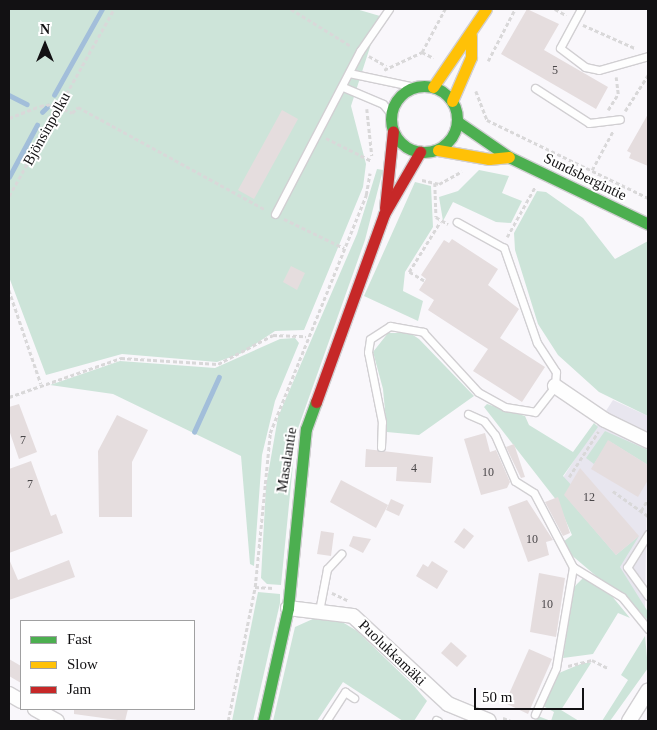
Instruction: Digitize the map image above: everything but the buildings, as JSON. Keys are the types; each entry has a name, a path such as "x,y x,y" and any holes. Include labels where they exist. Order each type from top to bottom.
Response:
{"street":[{"path":"433,87 450,67 486,9"},
{"path":"452,101 465,74 471,36"},
{"path":"414,87 433,87 452,101 458,122 449,141 438,150 420,152 399,141 393,131 391,114 397,100 414,87"},
{"name":"Sundsbergintie","path":"458,122 509,157 648,224"},
{"name":"Masalantie","path":"384,214 393,131"},
{"name":"Sundsbergintie","path":"438,150 509,157"},
{"name":"Masalantie","path":"263,721 288,608 302,446 384,214 420,152"},
{"path":"555,386 605,420 648,441"},
{"name":"Puolukkamäki","path":"288,608 319,610 353,616 448,704 490,721"},
{"path":"629,721 648,691"},
{"path":"9,694 20,700"},
{"path":"37,710 53,720"}],"lane":[{"path":"275,214 360,51 389,9"},
{"path":"581,9 560,48 585,66 599,70 648,56"},
{"path":"349,73 414,87"},
{"path":"343,86 383,104 391,114"},
{"path":"535,88 589,123 620,119"},
{"path":"381,446 382,422 368,352 370,339 390,326 423,332 478,392 505,408 535,412 555,386 556,372 537,343 502,247 457,222"},
{"path":"468,414 484,421 495,435 515,481 534,493 573,567 622,597 648,629"},
{"path":"648,534 627,567 648,596"},
{"path":"319,610 327,569 341,554"},
{"path":"535,714 556,668 573,567"},
{"path":"326,721 345,692 354,698"}],"path":[{"name":"Bjönsinpolku","path":"9,196 114,9"},
{"path":"291,9 386,66"},
{"path":"383,72 386,66 422,52 445,9"},
{"path":"486,66 515,9"},
{"path":"555,9 574,20 640,50"},
{"path":"422,52 450,67"},
{"path":"600,122 618,94 613,66"},
{"path":"465,74 478,80 477,102 487,120 648,198"},
{"path":"9,118 40,106 59,108 72,113 78,107 275,214 344,248"},
{"path":"435,184 436,217 440,222"},
{"path":"502,247 537,184"},
{"path":"440,222 457,222"},
{"path":"424,281 409,272 440,222"},
{"path":"9,290 41,384"},
{"path":"9,304 13,303"},
{"path":"9,397 41,384 121,358 218,364 273,335 306,336"},
{"path":"568,476 605,420"},
{"path":"612,491 648,516"},
{"path":"641,511 648,499"},
{"path":"556,668 583,660 608,668"}],"shaded area":[{"path":"613,400 648,416 645,608 553,493"}],"green space":[{"path":"9,9 356,9 380,16 351,106 366,164 363,187 304,330 275,331 242,353 217,362 122,354 46,375 9,277"},
{"path":"377,169 383,170 365,240 296,434 281,585 267,584 261,578 266,486 278,417 357,234"},
{"path":"479,170 509,176 502,193 522,201 511,223 496,222 453,202 443,221 439,197 458,191"},
{"path":"415,182 431,186 433,227 405,272 403,291 423,301 418,321 364,296"},
{"path":"537,191 546,192 583,218 615,259 648,241 648,416 599,392 558,355 538,324 515,250 514,233"},
{"path":"388,333 410,333 419,339 474,396 419,435 387,432 383,389 373,352"},
{"path":"295,338 299,343 275,401 262,455 254,566 250,564 241,456 113,394 50,385 120,361 215,368 280,339"},
{"path":"487,404 525,416 529,425 573,452 594,423 598,427 563,476 575,489 569,500 616,555 639,536 620,567 648,612 648,620 569,553 563,542 572,535 557,501 484,407"},
{"path":"605,431 648,450 648,465 609,441 594,464 586,458"},
{"path":"583,578 611,595 630,618 618,613 593,654 563,658 574,587"},
{"path":"258,592 280,594 280,603 253,721 232,721"},
{"path":"315,618 339,620 357,631 414,686 427,701 414,721 403,721 343,682 317,721 273,721 295,627"},
{"path":"645,636 648,668 610,721 602,721 628,680 621,675"},
{"path":"583,663 591,663 561,710 579,721 551,721 554,712 543,706 559,673"},
{"path":"538,716 551,721 536,721"}],"waterway":[{"path":"54,95 102,9"},
{"path":"9,95 27,104"},
{"path":"42,112 48,106"},
{"path":"9,177 37,125"},
{"path":"194,432 219,377"}],"traffic: fast":[{"path":"418,86 430,86 442,91 452,101 457,113 457,119 455,132 442,147 430,152 418,152 406,147 396,137 391,125 391,113 396,101 406,91 418,86"},
{"path":"458,122 509,157 648,224"},
{"path":"263,721 288,608 306,429 316,402"}],"traffic: slow":[{"path":"433,87 486,9"},
{"path":"452,101 471,57 471,36"},
{"path":"438,150 489,159 509,157"}],"traffic: jam":[{"path":"385,208 393,131"},
{"path":"316,402 384,214 420,152"}]}
